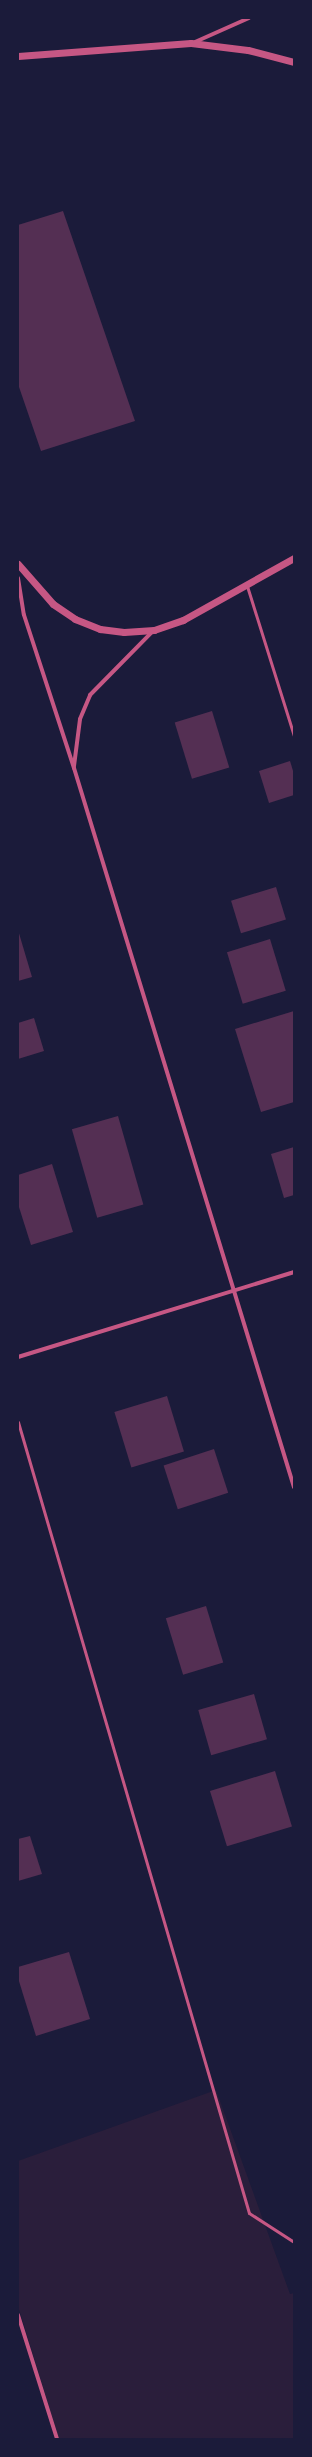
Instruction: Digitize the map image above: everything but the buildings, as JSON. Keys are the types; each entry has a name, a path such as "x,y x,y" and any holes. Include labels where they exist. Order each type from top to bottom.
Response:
{"street":[{"path":"191,43 249,18"},
{"path":"18,56 191,43 248,50 294,62"},
{"path":"18,564 53,604 75,619 100,629 124,632 154,630 183,620 247,586 294,558"},
{"path":"18,578 24,615 74,768 294,1488"},
{"path":"74,768 80,719 90,695 154,630"},
{"path":"18,1357 294,1272"},
{"path":"18,2315 57,2439"}],"lane":[{"path":"247,586 294,736"},
{"path":"18,1422 249,2212 294,2242"}],"shaded area":[{"path":"216,2090 290,2294 294,2293 294,2439 59,2439 18,2306 18,2161"}]}
